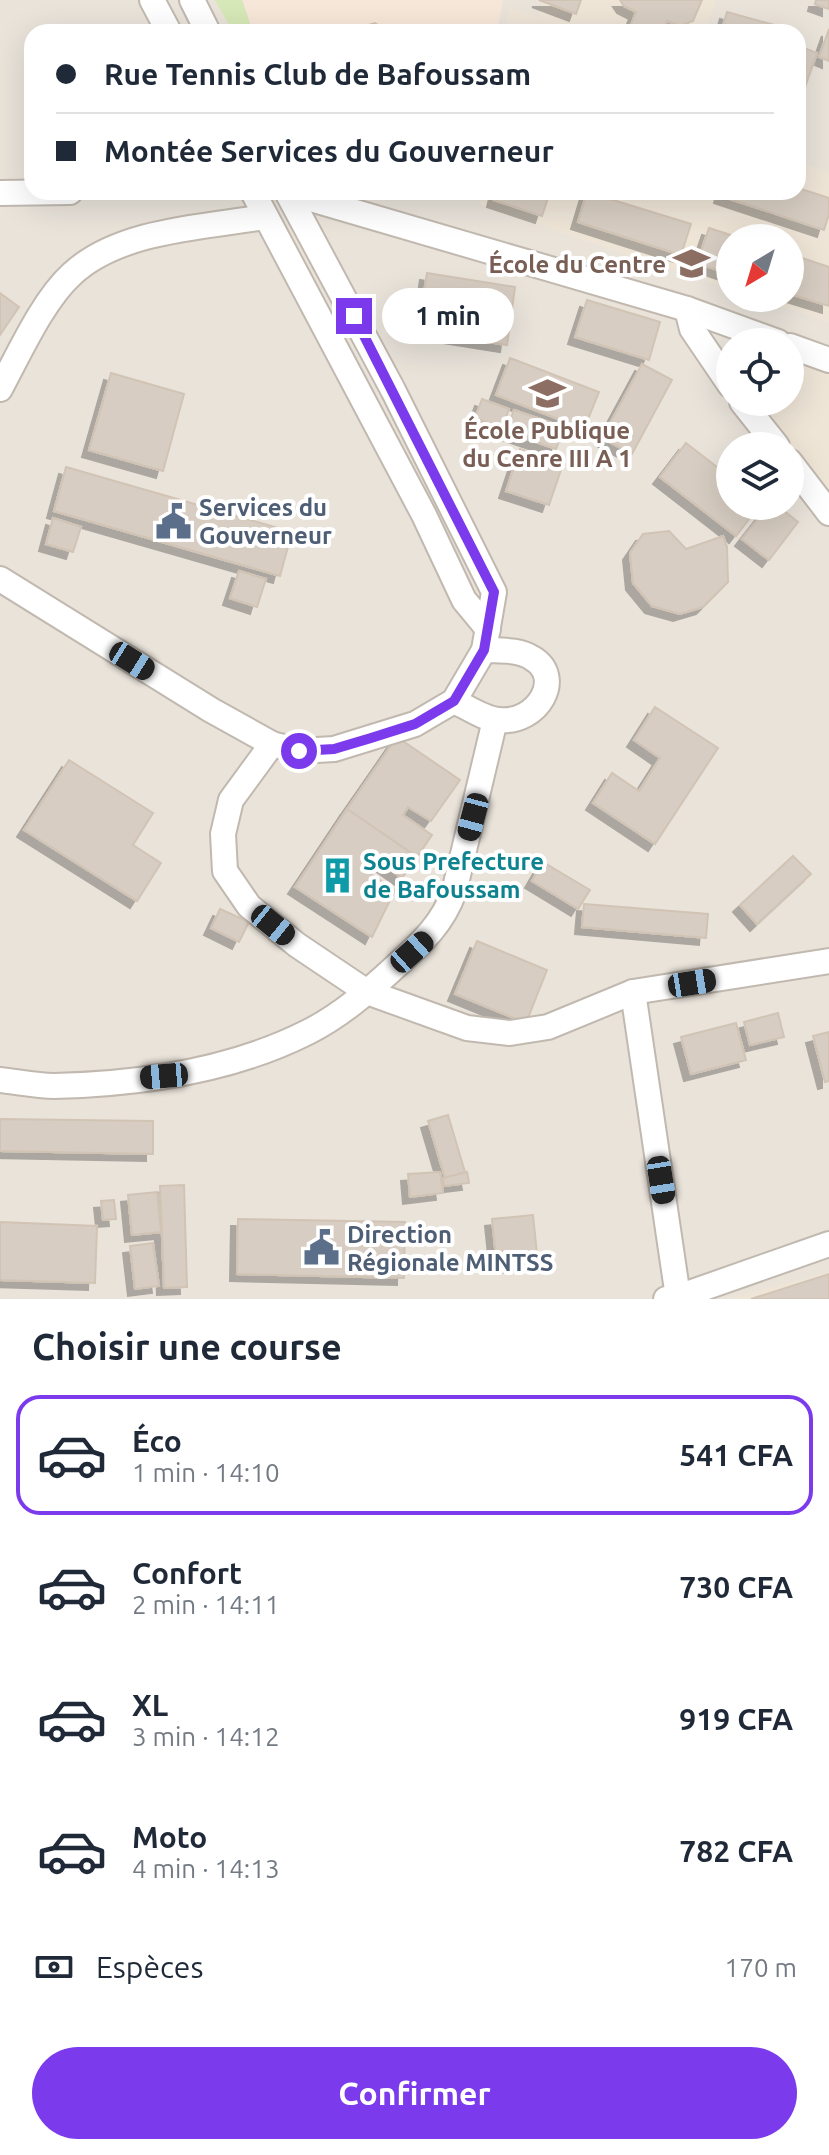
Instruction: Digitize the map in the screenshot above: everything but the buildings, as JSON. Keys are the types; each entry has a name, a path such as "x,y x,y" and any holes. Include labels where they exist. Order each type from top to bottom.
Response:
{"street":[{"path":"152,0 165,24"},
{"path":"192,0 204,24"},
{"path":"0,193 24,193"},
{"path":"257,200 424,515 486,639 532,658 542,666 545,674 546,686 540,702 532,713 517,720 495,720 454,701"},
{"path":"0,579 198,702 272,744 299,751 334,749 415,724 454,701 486,639 494,592 393,390 291,200"},
{"path":"314,200 687,309 739,328"},
{"path":"0,389 40,316 63,285 71,275 102,252 160,234 265,217"},
{"path":"687,309 692,329 716,364"},
{"path":"804,351 829,360"},
{"path":"753,416 766,432"},
{"path":"804,480 829,513"},
{"path":"0,1080 52,1086 164,1076 237,1060 310,1031 367,992 434,931 447,912 495,720"},
{"path":"272,744 231,800 223,834 225,871 249,906 297,945 367,992 467,1028 510,1033 548,1027 633,992 829,961"},
{"path":"633,992 672,1298 829,1244"}],"shaded area":[{"path":"0,0 829,0 829,1299 0,1299"},
{"path":"242,0 503,0 498,24 250,24"},
{"path":"543,0 716,0 708,24 506,24 510,8 538,17"},
{"name":"École du Centre","path":"806,165 829,172 829,322 799,312 804,312 804,224 716,224 716,284 482,206 480,200 806,200"},
{"path":"746,315 779,328 739,328"},
{"path":"804,338 829,348 829,498 804,468 804,432 775,432 761,416 804,416"},
{"path":"829,1272 829,1299 726,1299"}],"green space":[{"path":"215,0 242,0 250,24 228,24"}],"place":[{"name":"École du Centre","path":"692,264"},
{"name":"École Publique du Cenre III A 1","path":"547,393"},
{"name":"Services du Gouverneur","path":"173,521"},
{"name":"Sous Prefecture de Bafoussam","path":"337,875"},
{"name":"Direction Régionale MINTSS","path":"321,1248"}],"route":[{"path":"299,751 334,749 415,724 454,701 484,650 494,592 354,316"}]}
